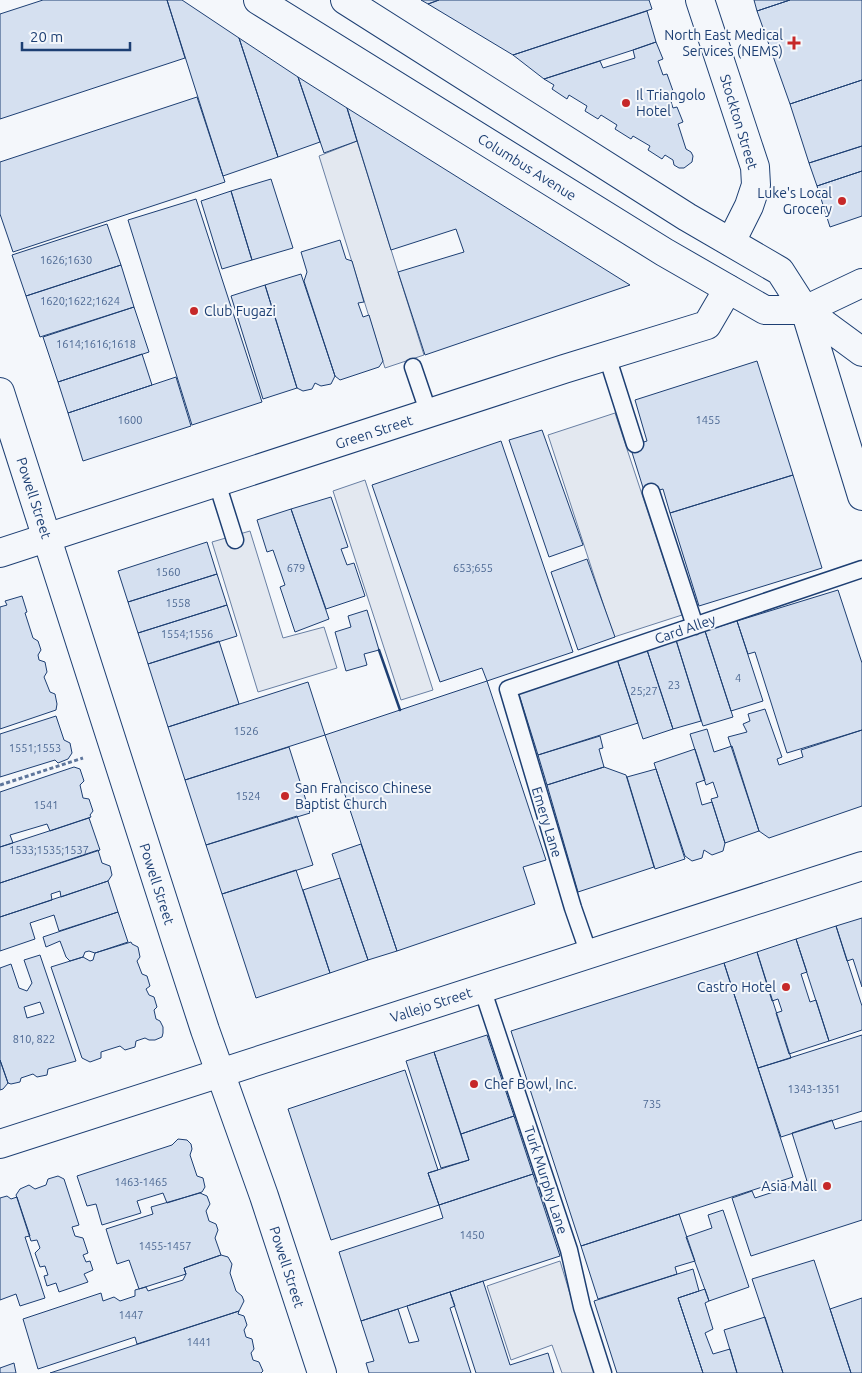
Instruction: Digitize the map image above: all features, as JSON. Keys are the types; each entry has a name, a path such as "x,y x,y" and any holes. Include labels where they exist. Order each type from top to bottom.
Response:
{"street":[{"name":"Columbus Avenue","path":"258,0 655,247 765,310 804,310"},
{"path":"345,0 686,217 780,271 804,310 862,496"},
{"name":"Stockton Street","path":"700,0 755,167 756,185 749,206 731,242"},
{"path":"804,310 862,283"},
{"name":"Green Street","path":"0,553 708,325 728,288"},
{"path":"804,310 862,352"},
{"name":"Powell Street","path":"0,392 176,941 264,1196 322,1373"},
{"name":"Vallejo Street","path":"0,1144 862,866"}],"lane":[{"path":"607,356 635,444"},
{"path":"413,367 428,414"},
{"path":"217,483 235,540"},
{"path":"651,492 695,626"},
{"name":"Card Alley","path":"508,689 862,569"},
{"name":"Emery Lane","path":"508,689 573,908 589,954"},
{"name":"Turk Murphy Lane","path":"482,988 569,1250 582,1307 603,1373"}],"path":[{"path":"0,784 84,758"}],"shaded area":[{"path":"357,141 424,355 385,368 319,156"},
{"path":"615,413 682,615 614,637 548,435"},
{"path":"365,480 433,690 401,700 333,491"},
{"path":"250,531 283,638 324,627 337,668 258,692 212,542"},
{"path":"560,1261 594,1373 562,1373 552,1345 511,1360 487,1286"}],"building":[{"path":"43,0 167,0 185,58 0,119 0,14"},
{"path":"167,0 182,0 239,38 278,157 223,176"},
{"path":"421,0 439,0 428,4"},
{"path":"439,0 649,0 652,9 513,55 428,4"},
{"path":"754,0 790,0 757,11"},
{"path":"790,0 862,0 862,80 790,104 757,11"},
{"path":"647,11 656,42 633,50 544,79 513,55"},
{"path":"239,38 298,77 320,142 278,157"},
{"name":"Il Triangolo Hotel","path":"656,42 663,59 658,61 663,75 667,74 673,91 668,92 673,108 677,107 683,122 678,124 686,149 693,156 692,162 684,168 674,165 673,160 665,155 662,159 648,150 650,146 633,136 631,139 615,129 617,125 601,115 598,119 585,111 587,106 569,95 567,99 552,89 554,85 544,79 600,61 603,68 635,58 633,50"},
{"path":"298,77 347,108 357,141 324,153"},
{"path":"862,80 862,146 809,163 790,104"},
{"path":"197,97 225,182 13,252 0,214 0,162"},
{"path":"347,108 630,285 425,355 398,272 464,252 456,229 391,250"},
{"path":"862,146 862,171 817,186 809,163"},
{"name":"Luke's Local Grocery","path":"862,171 862,216 830,227 817,186"},
{"path":"271,179 293,248 252,260 231,191"},
{"path":"231,191 252,260 222,269 201,201"},
{"name":"Club Fugazi","path":"196,199 262,402 192,425 128,220"},
{"path":"107,224 121,265 26,296 12,255"},
{"path":"340,240 346,259 352,261 364,302 358,303 363,317 369,315 383,361 379,367 340,380 335,376 304,281 307,272 301,252"},
{"path":"121,265 134,307 40,337 26,296"},
{"path":"301,274 335,376 331,384 321,386 315,383 312,389 303,391 297,388 265,285"},
{"path":"265,285 297,388 263,399 231,296"},
{"path":"134,307 149,352 58,382 43,337"},
{"path":"142,354 152,385 68,413 58,382"},
{"path":"757,361 793,475 670,513 663,489 645,494 630,446 647,441 635,400"},
{"path":"176,377 191,426 83,461 68,413"},
{"path":"542,430 583,545 549,557 509,440"},
{"path":"501,441 573,652 487,681 482,668 440,682 372,485"},
{"path":"793,475 822,568 699,606 670,513"},
{"path":"331,497 348,547 341,549 347,565 354,563 365,596 326,609 291,509"},
{"path":"291,509 329,619 295,632 280,587 285,585 273,550 267,552 257,520"},
{"path":"207,542 217,574 128,602 118,571"},
{"path":"587,559 615,637 578,650 551,572"},
{"path":"217,574 227,605 138,633 128,602"},
{"path":"838,590 862,663 862,730 787,753 755,652 748,654 737,621"},
{"path":"22,596 33,638 38,641 41,650 38,655 39,660 45,662 47,672 44,677 50,692 55,694 57,704 56,710 0,729 0,607 7,605 5,601"},
{"path":"227,605 237,636 148,664 138,633"},
{"path":"367,610 379,650 364,654 367,665 346,671 335,632 351,627 348,616"},
{"path":"737,621 763,701 731,711 705,631"},
{"path":"705,631 733,717 703,726 676,640"},
{"path":"676,640 701,721 673,729 647,650"},
{"path":"219,641 239,704 168,727 148,664"},
{"path":"647,650 673,729 643,739 617,659"},
{"path":"617,659 638,723 538,755 518,691"},
{"path":"487,681 546,860 523,867 535,904 397,951 325,735"},
{"path":"308,682 325,735 185,780 168,727"},
{"path":"765,709 782,757 777,759 779,765 803,757 801,750 862,730 862,806 769,838 759,831 728,737 747,732 743,724 750,721 748,714"},
{"path":"56,716 64,740 70,743 72,753 68,759 58,763 55,760 0,777 0,734"},
{"path":"707,729 714,752 732,746 759,831 725,843 711,799 718,797 713,782 706,785 690,734"},
{"path":"600,736 603,748 599,749 604,767 547,785 538,755"},
{"path":"289,747 310,813 206,845 185,780"},
{"path":"695,749 705,780 696,783 702,805 712,802 725,843 723,851 712,855 704,850 702,858 692,861 685,856 654,763"},
{"path":"74,767 80,769 84,781 80,785 83,798 89,799 93,811 90,815 91,817 50,831 47,824 10,835 13,843 0,847 0,792"},
{"path":"604,767 626,775 654,867 578,892 547,785"},
{"path":"656,769 685,859 655,869 627,777"},
{"path":"297,816 313,865 222,894 206,845"},
{"path":"89,818 100,850 0,883 0,847"},
{"path":"361,844 397,951 368,960 332,854"},
{"path":"98,850 102,863 110,866 112,875 108,881 61,897 60,891 51,894 52,900 0,917 0,883"},
{"path":"296,870 330,973 256,998 222,894"},
{"path":"340,878 368,960 330,973 303,890"},
{"path":"108,881 118,912 59,931 54,915 30,923 35,939 0,951 0,917"},
{"path":"118,912 128,942 95,953 85,952 83,957 70,961 66,957 60,941 46,947 43,937"},
{"path":"862,918 862,987 853,959 847,961 836,926"},
{"path":"836,926 862,1006 862,1030 829,1041 796,939"},
{"name":"Castro Hotel","path":"796,939 807,972 801,974 810,1002 816,1000 829,1041 789,1054 776,1013 782,1011 778,999 772,1001 757,952"},
{"path":"131,942 138,947 140,957 137,961 142,974 147,976 150,986 146,989 149,995 154,997 157,1007 154,1010 156,1019 160,1021 163,1027 162,1037 155,1040 145,1038 136,1041 135,1047 125,1050 120,1046 101,1052 101,1058 90,1062 82,1058 51,967 83,957 90,961 93,960 95,953"},
{"path":"757,952 791,1058 758,1068 724,963"},
{"path":"40,955 76,1061 48,1069 47,1075 37,1077 33,1074 21,1078 20,1082 11,1084 8,1083 0,1060 0,968 11,964 19,988 27,991 32,983 24,960","holes":["40,1002 44,1013 27,1018 24,1007"]},
{"path":"724,963 793,1177 581,1246 511,1031"},
{"name":"Chef Bowl, Inc.","path":"487,1035 514,1116 461,1134 434,1052"},
{"path":"862,1035 862,1111 781,1137 758,1068"},
{"path":"434,1052 469,1160 441,1168 406,1061"},
{"path":"0,1060 8,1083 0,1090"},
{"path":"405,1070 438,1170 428,1173 439,1205 331,1240 288,1109"},
{"path":"514,1116 533,1174 439,1205 428,1173 469,1160 461,1134"},
{"name":"Asia Mall","path":"832,1120 835,1129 862,1121 862,1220 751,1256 732,1198 752,1191 755,1198 807,1181 792,1133"},
{"path":"178,1139 187,1140 191,1144 190,1155 197,1176 203,1178 205,1187 202,1192 167,1203 163,1193 137,1201 141,1213 102,1225 96,1204 87,1206 77,1176 172,1145"},
{"path":"533,1174 560,1256 361,1321 339,1252 443,1218 439,1205"},
{"path":"58,1176 64,1179 79,1225 72,1227 75,1236 83,1238 88,1253 83,1255 86,1262 90,1261 93,1270 84,1274 88,1282 59,1292 56,1283 47,1286 44,1276 48,1275 45,1266 40,1267 35,1253 40,1248 37,1240 31,1241 16,1195 20,1189 29,1185 35,1189 46,1185 48,1179"},
{"path":"200,1193 207,1196 210,1204 206,1211 209,1221 216,1224 218,1230 215,1238 221,1255 184,1268 186,1274 139,1289 129,1260 117,1264 106,1229 153,1214 151,1207"},
{"path":"7,1196 11,1199 17,1197 30,1236 25,1237 45,1298 20,1306 16,1294 0,1300 0,1198"},
{"path":"723,1210 749,1287 709,1301 686,1237 712,1228 708,1215"},
{"path":"679,1214 695,1261 675,1267 677,1274 598,1299 581,1246"},
{"path":"221,1255 228,1257 232,1264 230,1273 236,1291 242,1296 244,1301 239,1311 137,1344 135,1337 38,1369 23,1319 101,1293 103,1301 114,1297 120,1301 135,1296 135,1290 146,1287 148,1291 183,1280 186,1274 184,1268"},
{"path":"814,1260 851,1373 783,1373 752,1279"},
{"path":"693,1269 699,1291 678,1298 703,1373 617,1373 594,1301"},
{"path":"483,1281 510,1365 548,1353 554,1373 476,1373 450,1292"},
{"path":"705,1289 709,1301 705,1303 713,1329 705,1333 713,1354 730,1349 737,1373 703,1373 678,1298"},
{"path":"450,1292 455,1306 450,1308 471,1373 369,1373 366,1363 374,1361 361,1321 398,1309 409,1343 419,1341 407,1306"},
{"path":"862,1298 862,1373 851,1373 830,1309"},
{"path":"239,1311 238,1314 244,1316 247,1325 244,1330 246,1337 252,1339 254,1349 251,1353 253,1360 259,1362 263,1371 261,1373 50,1373"},
{"path":"765,1317 783,1373 737,1373 724,1330"},
{"path":"14,1363 16,1373 0,1373 0,1368"}],"wall":[{"path":"379,650 400,710"}],"place":[{"name":"North East Medical Services (NEMS)","path":"794,43"},
{"name":"Il Triangolo Hotel","path":"626,103"},
{"name":"Luke's Local Grocery","path":"842,201"},
{"name":"Club Fugazi","path":"194,311"},
{"name":"San Francisco Chinese Baptist Church","path":"285,796"},
{"name":"Castro Hotel","path":"786,987"},
{"name":"Chef Bowl, Inc.","path":"474,1084"},
{"name":"Asia Mall","path":"827,1186"}]}
